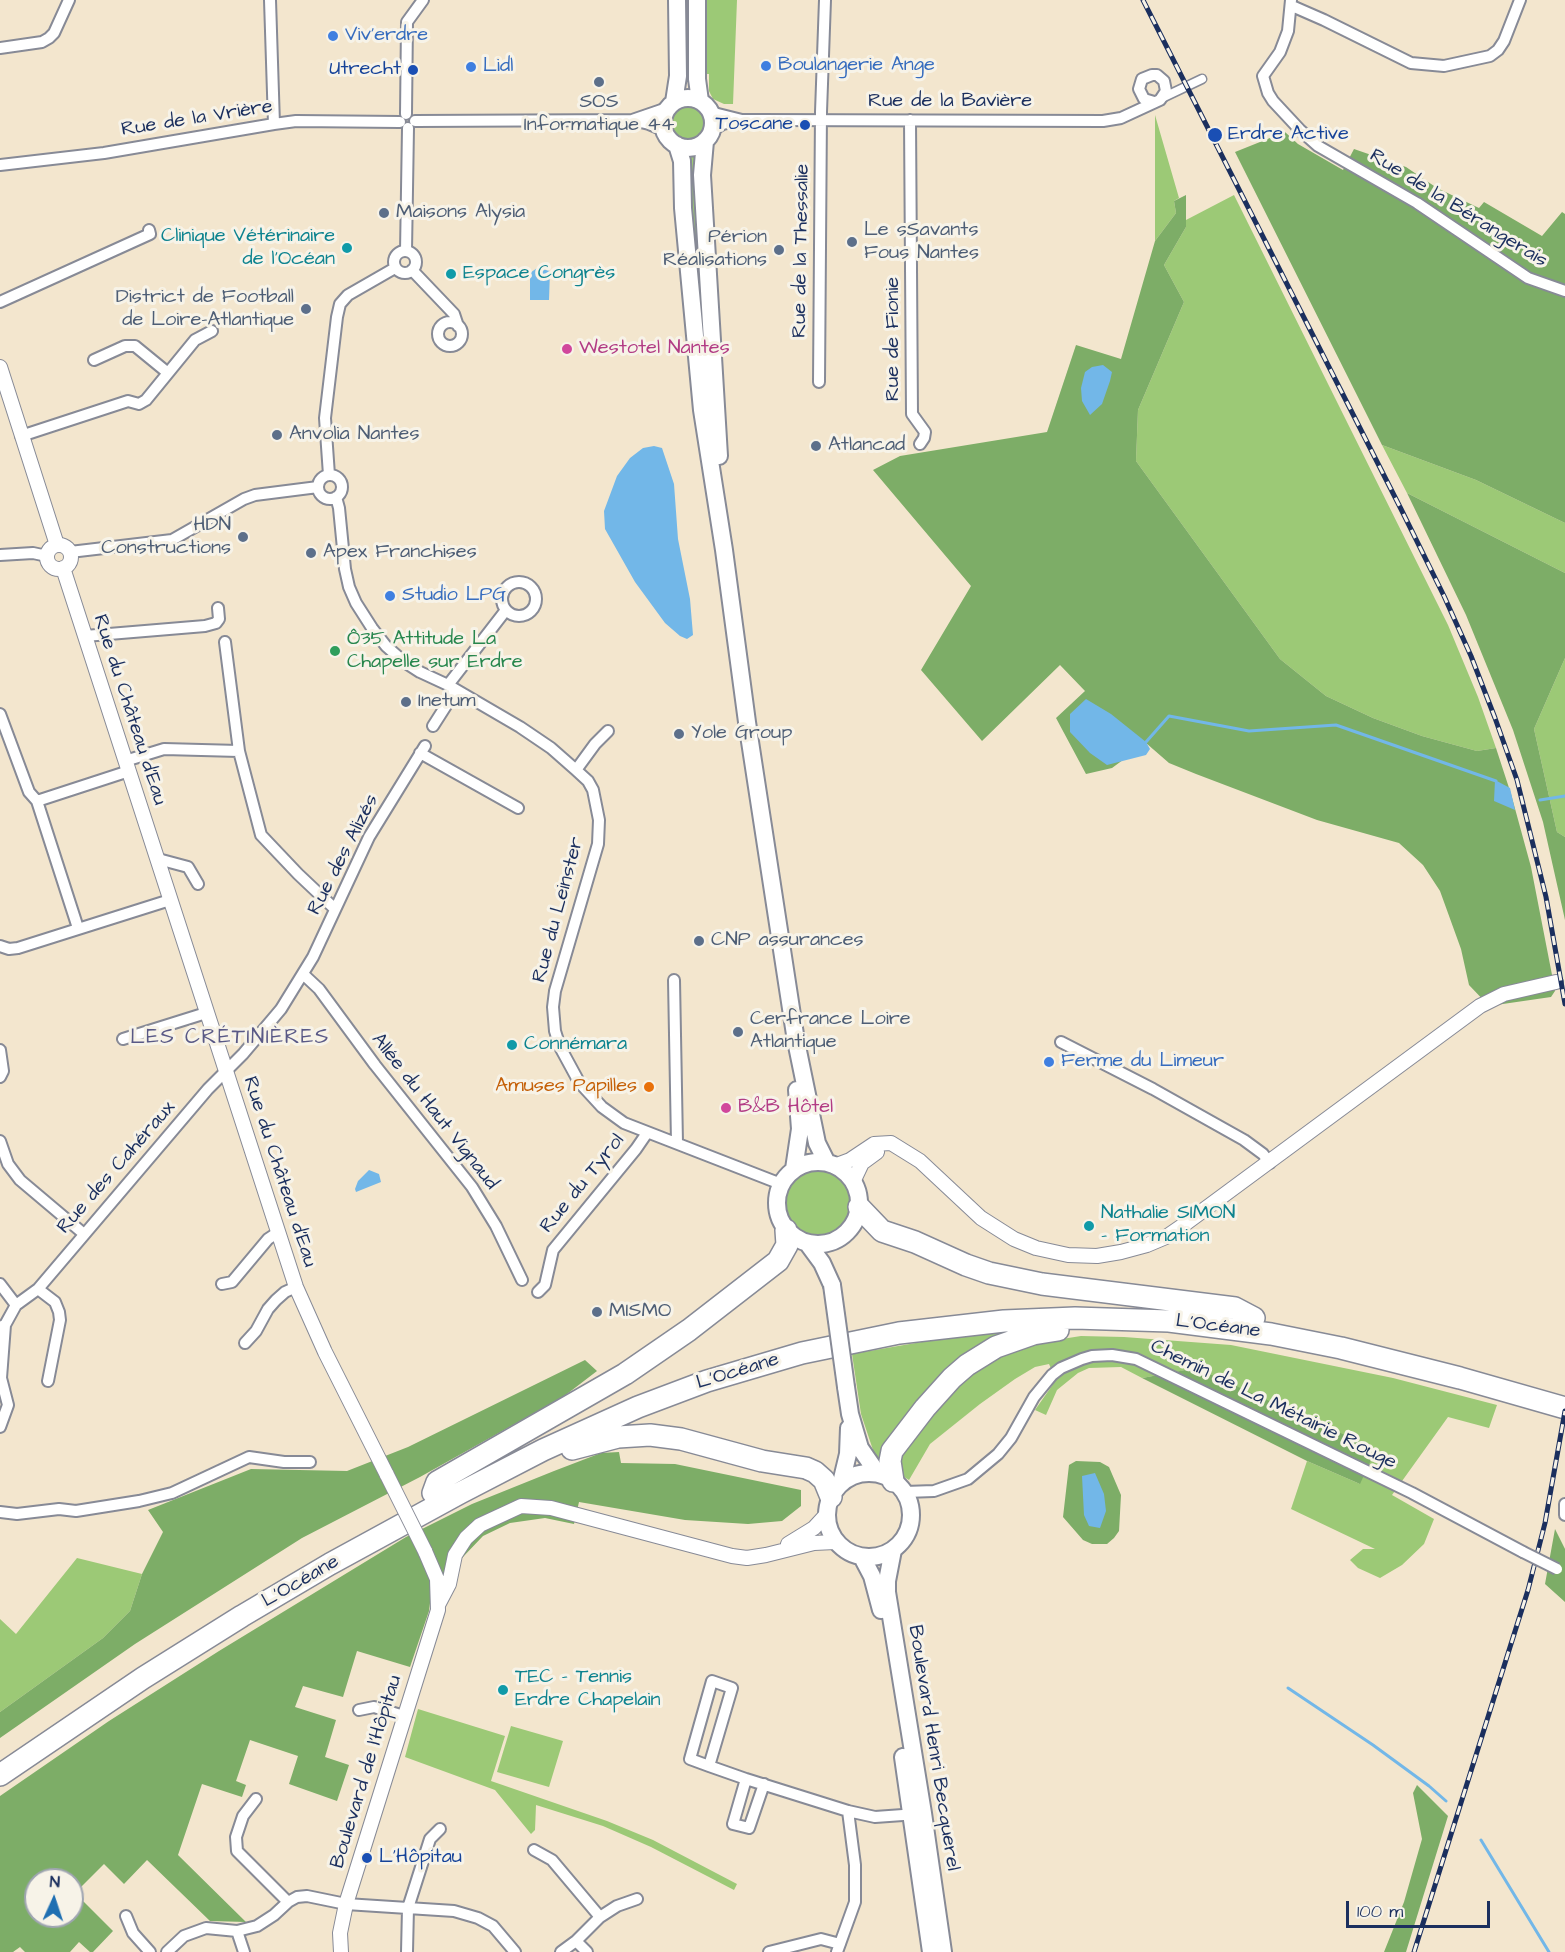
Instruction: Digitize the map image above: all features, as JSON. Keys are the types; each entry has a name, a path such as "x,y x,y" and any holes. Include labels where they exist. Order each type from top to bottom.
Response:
{"highway":[{"path":"859,1207 882,1232 915,1242 989,1273 1042,1284 1234,1308 1254,1318"},
{"path":"433,1493 437,1482 634,1368 689,1330 778,1261 787,1245 786,1230"},
{"name":"L’Océane","path":"0,1760 119,1679 326,1552 433,1493 562,1427 668,1382 774,1347 854,1328 940,1314 1043,1306 1133,1307 1254,1318 1385,1345 1538,1394 1565,1408"},
{"name":"L’Océane","path":"0,1775 143,1678 242,1616 362,1546 493,1476 575,1435 673,1393 741,1370 813,1350 899,1333 1004,1321 1075,1318 1169,1321 1270,1334 1341,1348 1538,1394 1565,1396"},
{"path":"892,1482 890,1461 892,1451 898,1442 952,1378 984,1353 1014,1339 1033,1334 1078,1328 1147,1328 1169,1321"},
{"path":"493,1476 512,1475 588,1443 618,1437 650,1435 681,1439 762,1461 806,1468 824,1480 832,1498"}],"main road":[{"path":"677,0 678,76 671,105 663,122 663,130 671,141 688,148 708,136"},
{"path":"697,0 697,76 705,106 712,118 702,175 724,550"},
{"path":"671,105 688,98 705,106"},
{"path":"677,145 682,161 683,208 702,410 796,1041 817,1143 831,1164 844,1172 853,1182 859,1197 859,1207 854,1223 844,1235 823,1245 808,1244 796,1239 786,1230 779,1218 776,1204 781,1184 794,1169 812,1162 831,1164"},
{"path":"794,1169 800,1129 796,1041"},
{"path":"837,1240 832,1285 850,1414 860,1448 892,1482 911,1510 910,1525 905,1538 893,1550 881,1556 862,1557 852,1554 835,1542 829,1530 832,1498 848,1455 850,1414"},
{"path":"808,1244 822,1263 832,1285"},
{"path":"832,1498 858,1474 892,1482"},
{"name":"Boulevard Henri Becquerel","path":"893,1550 887,1592 917,1814 931,1952"},
{"name":"Boulevard Henri Becquerel","path":"862,1557 872,1576 879,1601 943,1952"}],"street":[{"path":"0,48 42,42 49,38 54,33 69,0"},
{"path":"270,0 274,124"},
{"path":"406,251 407,22 423,0"},
{"name":"Rue de la Thessalie","path":"819,382 821,120 825,0"},
{"path":"1291,3 1411,63 1444,66 1490,56 1498,50 1504,41 1520,0"},
{"name":"Rue de la Bérangerais","path":"1291,3 1288,31 1284,42 1280,52 1263,76 1268,93 1274,101 1318,146 1417,203 1528,278 1565,291"},
{"name":"Rue de la Bavière","path":"708,136 723,124 742,120 1103,121 1121,118 1199,80"},
{"name":"Rue de la Vrière","path":"632,120 671,105"},
{"name":"Rue de la Bavière","path":"705,106 742,120"},
{"name":"Rue de la Vrière","path":"0,165 104,153 274,124 308,121 632,120 663,130"},
{"name":"Rue de Fionie","path":"910,120 912,414 925,432 920,444"},
{"path":"0,302 150,234 149,230"},
{"path":"406,251 414,256 416,264 412,270 403,273 395,268 394,261 396,255 406,251"},
{"path":"329,475 325,418 340,304 348,295 395,268"},
{"path":"412,270 446,304 454,314 462,332 460,340 450,346 442,343 438,337 439,329 444,323 446,304"},
{"path":"444,323 452,322 458,326"},
{"path":"21,436 128,401 139,404 146,400 195,340 212,331"},
{"path":"94,360 125,346 135,346 168,373"},
{"path":"0,367 52,550 52,566 63,568 71,560 70,552 63,545 52,550 0,555"},
{"path":"329,475 336,477 341,485 340,492 332,499 324,497 318,488 320,480 329,475"},
{"path":"70,552 172,540 255,495 318,488"},
{"name":"Rue du Leinster","path":"336,497 345,570 356,603 386,646 420,672 520,727 551,748 588,781 596,799 599,820 598,844 555,991 555,1031 567,1064 588,1094 624,1123 781,1184"},
{"name":"Rue du Château d'Eau","path":"63,568 296,1287 325,1352 434,1571"},
{"path":"85,636 205,626 216,623 219,619 218,608"},
{"path":"433,726 452,688 506,610"},
{"path":"225,642 239,751 261,835 335,909"},
{"path":"0,714 29,792 37,801 78,928"},
{"path":"576,770 595,744 608,731"},
{"path":"37,801 164,749 239,751"},
{"name":"Rue des Alizés","path":"225,1071 243,1054 281,1009 304,975 369,837 422,749 518,808"},
{"path":"158,859 188,867 198,884"},
{"path":"0,946 9,949 18,948 170,900"},
{"name":"Allée du Haut Vignaud","path":"304,975 319,989 375,1065 472,1187 496,1226 522,1280"},
{"path":"674,980 677,1143"},
{"path":"831,1164 850,1160 868,1147 880,1142 891,1143 926,1166 996,1230 1036,1248 1068,1255 1083,1256 1121,1252 1166,1237 1270,1163 1480,1006 1504,994 1556,982"},
{"path":"123,1039 206,1012"},
{"path":"1061,1042 1153,1089 1244,1140 1263,1154 1270,1163"},
{"path":"0,1050 3,1071 0,1077"},
{"name":"Rue des Cahéraux","path":"2,1326 16,1305 38,1289 225,1071"},
{"name":"Rue du Tyrol","path":"538,1292 545,1285 553,1250 647,1133"},
{"path":"0,1141 8,1164 20,1180 84,1234"},
{"path":"853,1182 859,1167 871,1155 887,1148 906,1151"},
{"path":"222,1284 232,1282 268,1239 277,1233"},
{"path":"0,1284 16,1305"},
{"path":"245,1343 256,1331 268,1309 276,1300 285,1292 296,1287"},
{"path":"38,1289 55,1302 60,1320 48,1381"},
{"path":"0,1427 8,1405 1,1378 2,1326"},
{"name":"Chemin de La Métairie Rouge","path":"892,1482 934,1491 968,1479 982,1470 998,1454 1011,1438 1034,1398 1060,1368 1092,1356 1112,1355 1136,1359 1168,1374 1412,1492 1561,1572"},
{"path":"0,1512 17,1514 59,1509 76,1510 139,1501 172,1493 249,1457 285,1462 310,1462"},
{"name":"Boulevard de l'Hôpitau","path":"771,1554 805,1534 832,1498"},
{"path":"1565,1504 1565,1515"},
{"name":"Boulevard de l'Hôpitau","path":"341,1952 340,1933 346,1904 435,1622 438,1605 434,1571 455,1554 471,1532 490,1520 521,1506 551,1508 747,1558 814,1543 835,1542"},
{"name":"Boulevard de l'Hôpitau","path":"438,1605 446,1590 455,1554"},
{"path":"434,1571 452,1570"},
{"path":"709,1766 732,1688 712,1681 690,1759 709,1766 746,1779 764,1785 848,1811 875,1817 917,1814"},
{"path":"359,1710 374,1707 404,1716"},
{"path":"746,1779 733,1824 748,1828 764,1785"},
{"path":"256,1799 243,1816 236,1837 237,1851 288,1902"},
{"path":"769,1952 821,1939 838,1948 855,1902 855,1865 848,1811"},
{"path":"407,1952 408,1908 430,1839 440,1829"},
{"path":"534,1850 552,1860 600,1917"},
{"path":"167,1952 184,1936 206,1928 237,1931 257,1926 288,1902 297,1897 307,1896 346,1904 454,1911 478,1918 493,1926 515,1952"},
{"path":"561,1952 576,1941 600,1917 617,1906 637,1899"},
{"path":"126,1916 133,1934 150,1952"},
{"path":"237,1931 244,1952"},
{"path":"576,1941 587,1952"}],"green space":[{"path":"703,0 737,0 733,104 724,104 713,99 709,91 709,74 703,74"},
{"path":"687,104 700,109 705,122 700,135 687,140 674,135 669,122 674,109"},
{"path":"1155,115 1179,198 1174,201 1176,213 1155,241"},
{"path":"1285,132 1298,144 1343,170 1354,149 1406,167 1437,188 1479,208 1484,202 1542,236 1562,212 1565,214 1565,523 1476,480 1382,445 1235,152"},
{"path":"699,150 713,447 683,152"},
{"path":"1186,195 1186,227 1164,265 1184,302 1138,410 1136,461 1280,659 1326,696 1373,718 1422,736 1477,751 1496,748 1531,867 1555,991 1551,997 1489,1006 1469,985 1461,949 1440,891 1423,865 1399,843 1317,820 1196,774 1169,763 1146,743 1112,768 1086,774 1056,718 1085,691 1060,665 982,741 921,670 971,586 873,470 900,456 1047,432 1076,345 1121,359 1155,241 1176,213 1174,201"},
{"path":"1234,195 1448,625 1496,748 1477,751 1422,736 1373,718 1326,696 1280,659 1136,461 1138,410 1184,302 1164,265 1186,227 1186,220"},
{"path":"1382,445 1476,480 1565,523 1565,573 1407,493"},
{"path":"1407,493 1565,573 1565,658 1534,729 1557,832 1565,837 1565,920 1543,822 1513,730 1466,615"},
{"path":"1565,658 1565,837 1557,832 1534,729"},
{"path":"818,1168 831,1171 843,1178 850,1190 853,1203 850,1216 843,1228 831,1235 818,1238 805,1235 793,1228 786,1216 783,1203 786,1190 793,1178 805,1171"},
{"path":"1001,1333 1016,1348 1081,1336 1231,1345 1393,1378 1497,1405 1489,1428 1448,1417 1392,1495 1434,1519 1424,1544 1402,1565 1380,1578 1358,1568 1350,1560 1363,1549 1375,1549 1291,1509 1307,1461 1360,1484 1197,1368 1142,1378 1121,1367 1089,1368 1078,1373 1057,1390 1046,1415 1035,1410 1056,1380 1049,1364 1035,1367 980,1404 930,1444 909,1480 876,1459 861,1414 852,1354 956,1336"},
{"path":"585,1360 597,1371 563,1397 420,1477 302,1538 135,1644 0,1738 0,1712 103,1638 130,1611 142,1574 163,1532 148,1510 251,1469 347,1471 408,1447"},
{"path":"1196,1368 1376,1449 1360,1484 1307,1461 1142,1378"},
{"path":"619,1452 621,1463 675,1464 801,1490 801,1506 782,1521 748,1524 685,1520 579,1502 574,1524 545,1518 510,1523 483,1536 462,1558 457,1576 432,1587 429,1611 410,1667 357,1651 343,1697 303,1686 295,1707 336,1720 325,1757 349,1765 337,1801 289,1784 298,1756 250,1740 236,1781 246,1785 242,1797 202,1784 178,1855 246,1922 210,1921 147,1860 124,1884 104,1864 84,1884 84,1868 24,1868 24,1928 84,1928 84,1902 113,1931 93,1952 79,1942 70,1952 25,1952 20,1947 13,1952 0,1952 0,1796 109,1721 406,1537 472,1504 601,1453"},
{"path":"1076,1461 1100,1462 1109,1467 1121,1495 1119,1531 1107,1544 1092,1544 1083,1540 1063,1517 1069,1465"},
{"path":"1555,1529 1565,1549 1565,1602 1545,1584"},
{"path":"77,1558 142,1574 130,1611 103,1638 0,1712 0,1619 16,1634"},
{"path":"418,1709 505,1736 491,1781 607,1821 653,1840 737,1884 734,1890 651,1847 603,1826 536,1805 535,1830 531,1834 495,1790 405,1757"},
{"path":"511,1726 563,1741 549,1787 497,1772"},
{"path":"1417,1785 1448,1816 1406,1952 1384,1952 1404,1902 1422,1839 1413,1793"}],"water":[{"path":"537,268 550,271 549,300 530,300 530,273"},
{"path":"1103,365 1112,372 1110,381 1102,404 1090,415 1082,401 1081,388 1085,372 1092,367"},
{"path":"654,446 662,448 674,484 678,539 690,599 693,635 687,639 665,623 635,582 605,529 604,511 617,476 630,458 643,448"},
{"path":"1086,699 1111,714 1146,742 1150,749 1146,755 1107,765 1090,753 1070,732 1070,714"},
{"path":"1495,780 1510,788 1515,810 1494,801"},
{"path":"369,1170 379,1174 381,1182 356,1192 358,1181"},
{"path":"1095,1473 1104,1494 1106,1511 1100,1528 1089,1526 1084,1515 1082,1476"}],"waterway":[{"path":"1146,742 1169,716 1249,731 1336,725 1496,781"},
{"path":"1540,800 1565,796"},
{"path":"1288,1688 1373,1745 1446,1801"},
{"path":"1481,1840 1549,1952"}],"railway":[{"path":"1143,0 1401,509 1471,656 1517,780 1546,897 1565,1004"},
{"path":"1414,1952 1528,1590 1545,1523 1565,1411"}],"place":[{"name":"Viv'erdre","path":"333,36"},
{"name":"Boulangerie Ange","path":"766,66"},
{"name":"Lidl","path":"471,67"},
{"name":"Utrecht","path":"413,70"},
{"name":"SOS Informatique 44","path":"599,82"},
{"name":"Toscane","path":"805,125"},
{"name":"Erdre Active","path":"1215,135"},
{"name":"Maisons Alysia","path":"384,213"},
{"name":"Le sSavants Fous Nantes","path":"852,242"},
{"name":"Clinique Vétérinaire de l'Océan","path":"347,248"},
{"name":"Périon Réalisations","path":"779,250"},
{"name":"Espace Congrès","path":"451,274"},
{"name":"District de Football de Loire-Atlantique","path":"306,309"},
{"name":"Westotel Nantes","path":"567,349"},
{"name":"Anvolia Nantes","path":"277,435"},
{"name":"Atlancad","path":"816,446"},
{"name":"HDN Constructions","path":"243,537"},
{"name":"Apex Franchises","path":"311,553"},
{"name":"Studio LPG","path":"390,596"},
{"name":"Ô35 Attitude La Chapelle sur Erdre","path":"335,651"},
{"name":"Inetum","path":"406,702"},
{"name":"Yole Group","path":"679,734"},
{"name":"CNP assurances","path":"699,941"},
{"name":"Cerfrance Loire Atlantique","path":"738,1032"},
{"name":"Connémara","path":"512,1045"},
{"name":"Ferme du Limeur","path":"1049,1062"},
{"name":"Amuses Papilles","path":"649,1087"},
{"name":"B&B Hôtel","path":"726,1108"},
{"name":"Nathalie SIMON - Formation","path":"1089,1226"},
{"name":"MISMO","path":"597,1312"},
{"name":"TEC - Tennis Erdre Chapelain","path":"503,1690"},
{"name":"L'Hôpitau","path":"367,1858"}],"district":[{"name":"LES CRÉTINIÈRES","path":"230,1039"}]}
